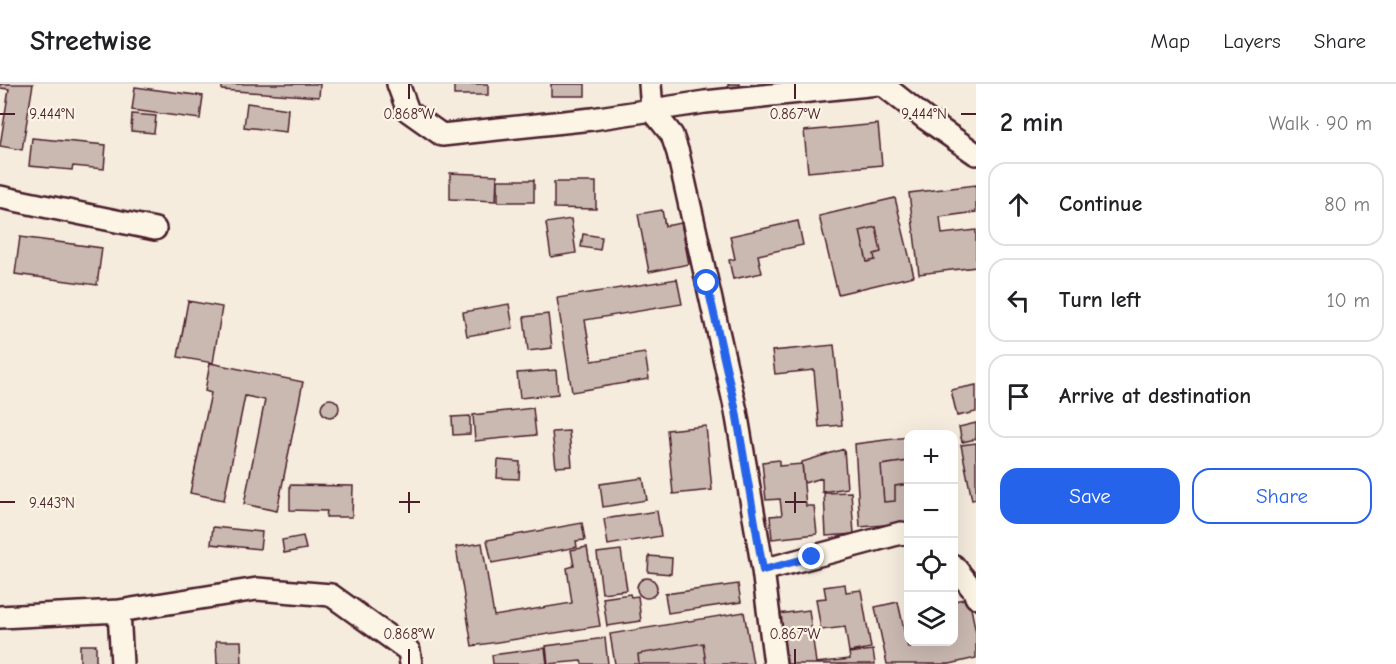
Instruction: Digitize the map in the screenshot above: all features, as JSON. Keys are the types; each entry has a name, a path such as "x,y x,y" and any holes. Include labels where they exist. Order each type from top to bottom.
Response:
{"street":[{"path":"398,84 408,111 442,135 592,119 705,102 880,84 976,154"},
{"path":"650,84 652,110 672,135 678,153 736,411 763,570 775,664"},
{"path":"0,197 155,229"},
{"path":"763,570 904,533"},
{"path":"958,571 976,597"},
{"path":"0,617 119,611 257,589 332,595 409,651 411,664"},
{"path":"119,611 122,664"}],"building":[{"path":"0,84 33,84 22,150 0,146 9,89 0,88"},
{"path":"222,84 320,84 319,97 222,90"},
{"path":"454,84 488,84 488,95 454,95"},
{"path":"551,84 585,84 585,96 551,96"},
{"path":"728,84 740,84 740,87 728,88"},
{"path":"135,87 203,96 200,119 132,110"},
{"path":"247,103 288,109 286,132 244,127"},
{"path":"132,114 156,116 154,133 131,131"},
{"path":"878,124 882,165 808,172 804,131"},
{"path":"32,138 106,145 104,169 73,166 72,170 29,166"},
{"path":"450,173 497,175 496,201 450,199"},
{"path":"498,180 534,180 534,202 498,202"},
{"path":"554,182 596,182 596,209 554,208"},
{"path":"976,185 976,212 940,217 942,234 976,230 976,267 919,274 909,193"},
{"path":"895,198 914,276 838,294 819,216","holes":["876,227 881,252 874,254 875,260 867,262 860,231"]},
{"path":"662,210 665,226 681,223 689,264 649,272 638,214"},
{"path":"571,219 576,253 551,257 546,223"},
{"path":"798,221 803,245 758,255 762,273 733,279 729,260 735,259 730,236"},
{"path":"876,227 881,252 874,254 875,260 867,262 860,231"},
{"path":"583,234 602,237 600,250 581,247"},
{"path":"20,237 102,248 97,285 15,274"},
{"path":"677,279 682,304 585,320 592,361 645,353 649,379 572,392 557,298"},
{"path":"188,301 222,307 213,363 178,357"},
{"path":"509,304 513,328 467,336 463,312"},
{"path":"548,314 552,348 528,351 524,317"},
{"path":"834,345 842,425 819,427 814,370 775,374 772,351"},
{"path":"210,363 303,382 277,511 244,504 265,400 245,396 224,500 190,493 211,393 205,391"},
{"path":"556,370 558,394 520,398 517,373"},
{"path":"976,385 976,412 957,416 951,390"},
{"path":"330,399 336,402 339,408 336,414 330,417 324,414 321,408 324,402"},
{"path":"533,408 536,435 475,441 473,415"},
{"path":"470,416 470,434 453,435 452,417"},
{"path":"976,423 976,439 962,442 959,427"},
{"path":"706,426 712,490 673,494 667,430"},
{"path":"569,431 572,466 556,467 552,432"},
{"path":"904,438 904,462 881,465 884,502 895,501 895,486 904,485 904,523 860,527 855,444"},
{"path":"976,443 976,499 972,500 961,445"},
{"path":"844,449 847,488 822,492 822,478 804,483 802,462"},
{"path":"498,460 520,462 519,479 497,478"},
{"path":"779,460 779,466 802,464 806,506 814,506 817,534 772,539 770,516 782,515 780,499 766,500 762,462"},
{"path":"904,462 904,485 895,486 895,501 884,502 881,465"},
{"path":"643,478 647,500 603,507 600,484"},
{"path":"290,485 353,486 352,517 326,517 327,511 290,510"},
{"path":"851,492 854,534 826,536 824,493"},
{"path":"657,511 661,536 608,545 604,519"},
{"path":"582,523 585,540 576,541 577,547 492,563 487,540"},
{"path":"213,527 262,532 260,549 211,544"},
{"path":"303,536 306,549 284,553 282,540"},
{"path":"482,543 494,616 572,603 567,568 574,566 571,550 587,547 600,626 472,646 456,547"},
{"path":"621,550 627,590 602,593 597,553"},
{"path":"649,556 672,558 671,574 648,572"},
{"path":"647,578 654,581 657,588 654,595 647,598 640,595 637,588 640,581"},
{"path":"738,584 741,602 668,613 665,594"},
{"path":"845,584 846,592 861,590 871,648 849,652 845,627 821,630 816,599 826,598 824,587"},
{"path":"630,594 631,597 638,596 641,621 607,626 603,598"},
{"path":"969,598 976,633 976,658 950,664 887,664 875,607 898,602 904,630 904,646 908,648 958,646 958,600"},
{"path":"809,610 816,663 850,659 849,653 873,650 875,664 784,664 778,614"},
{"path":"744,612 753,664 706,664 703,643 638,654 639,664 615,664 610,634"},
{"path":"605,638 608,664 582,664 581,661 548,664 546,646"},
{"path":"216,641 241,641 242,664 217,664"},
{"path":"703,643 706,664 639,664 638,654"},
{"path":"80,645 96,645 96,664 80,664"},
{"path":"545,648 547,664 493,664 492,655"}],"route":[{"path":"707,283 736,411 763,570 812,557"}]}
